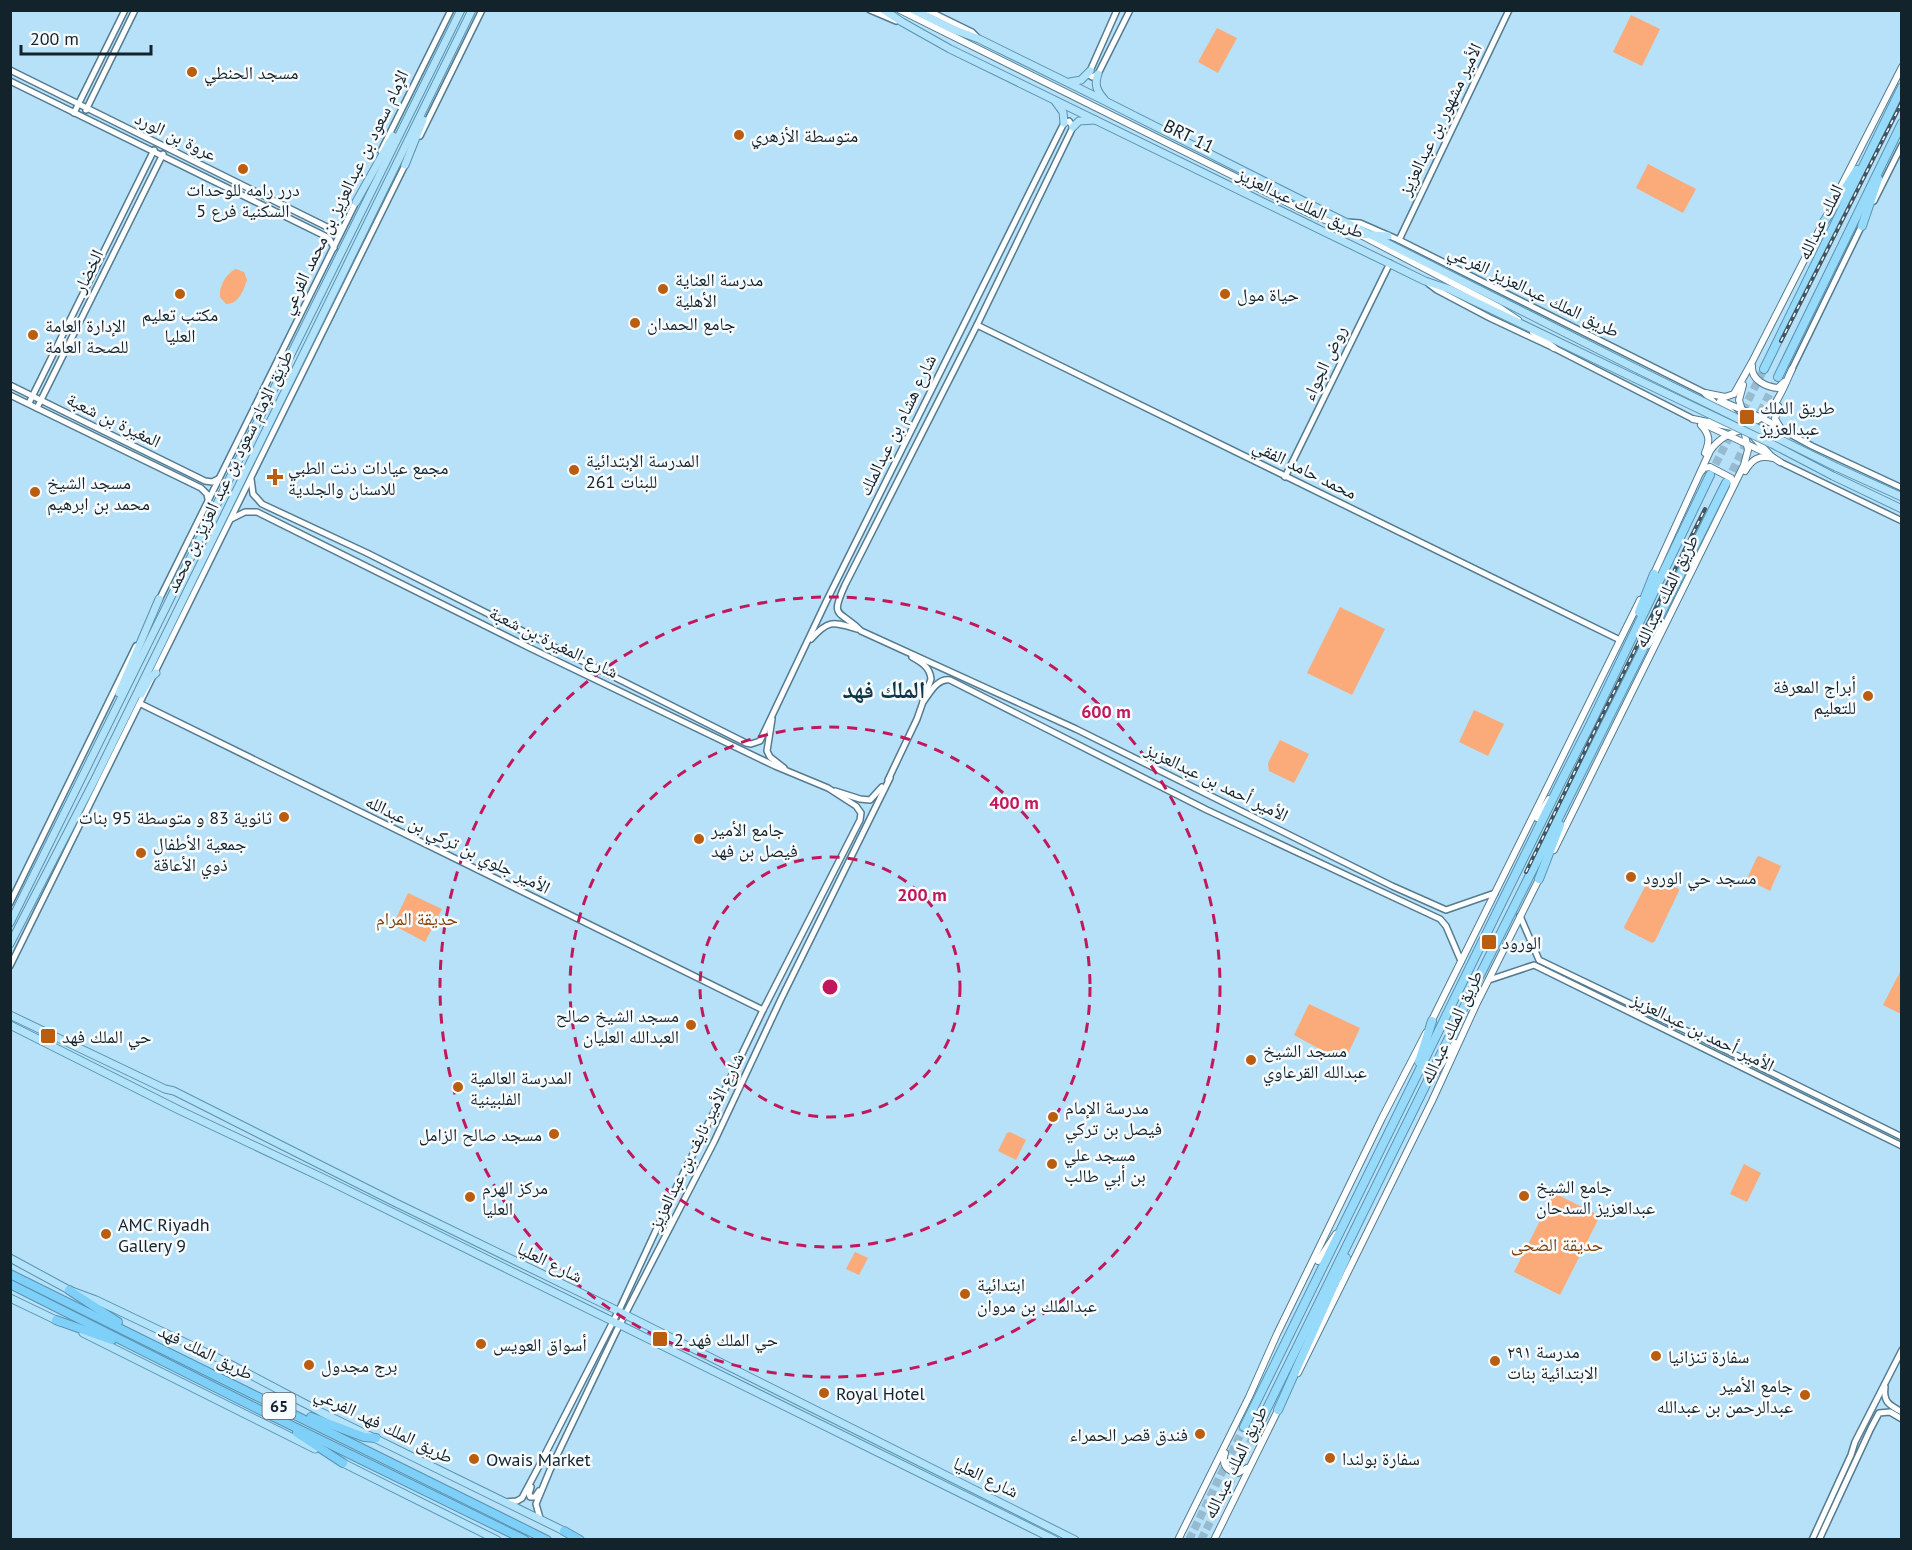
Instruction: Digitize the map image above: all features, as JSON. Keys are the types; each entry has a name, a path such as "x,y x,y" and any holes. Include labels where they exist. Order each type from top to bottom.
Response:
{"highway":[{"name":"الملك عبدالله","path":"1764,369 1902,87"},
{"name":"الملك عبدالله","path":"1778,377 1902,123"},
{"path":"1822,225 1877,138"},
{"path":"1862,226 1892,140"},
{"name":"طريق الملك عبدالله","path":"1244,1427 1592,723 1710,475"},
{"name":"طريق الملك عبدالله","path":"1254,1435 1726,483"},
{"path":"1619,664 1654,574"},
{"path":"1539,879 1569,805 1574,786"},
{"path":"1405,1101 1432,1021"},
{"path":"1278,1410 1350,1251 1364,1212"},
{"name":"طريق الملك فهد","path":"10,1274 547,1539"},
{"name":"طريق الملك فهد","path":"10,1284 272,1416 525,1539"},
{"path":"69,1290 151,1343"},
{"path":"56,1320 150,1355"},
{"path":"282,1408 291,1409 364,1437 376,1438"},
{"path":"272,1416 343,1463"},
{"path":"564,1531 581,1539"}],"main road":[{"name":"طريق الإمام سعود بن عبد العزيز بن محمد","path":"10,923 461,10"},
{"name":"طريق الإمام سعود بن عبد العزيز بن محمد","path":"10,944 118,732 472,10"},
{"name":"طريق الملك عبدالعزيز","path":"884,10 950,49 1425,281 1449,289 1902,509"},
{"name":"BRT 11","path":"900,10 1306,212 1359,234 1500,308 1554,348"},
{"name":"طريق الملك عبدالعزيز","path":"914,10 1105,101 1637,369 1902,497"},
{"path":"1705,393 1725,397 1734,394 1902,67"},
{"path":"1064,81 1081,80 1090,70"},
{"path":"1098,74 1097,90 1105,101"},
{"path":"405,165 437,88 437,82"},
{"path":"1053,99 1063,112 1064,123"},
{"path":"1073,127 1078,121 1097,120"},
{"path":"356,202 394,135 403,126"},
{"path":"1359,234 1388,236"},
{"path":"1752,362 1754,376 1774,388 1782,385 1792,369"},
{"path":"1731,495 1744,465 1748,444 1739,400 1752,362"},
{"path":"1249,1397 1277,1334 1382,1118 1654,574 1710,451 1715,443 1762,418 1774,407 1792,369"},
{"path":"1790,434 1777,423 1775,414 1792,369"},
{"path":"1705,393 1720,401 1740,407 1790,434"},
{"path":"1693,419 1707,421 1716,414 1717,406 1705,393"},
{"path":"1720,401 1771,456"},
{"path":"1693,419 1790,434"},
{"path":"1693,419 1748,444 1780,462"},
{"path":"1690,493 1709,443 1707,432 1693,419"},
{"path":"1780,462 1769,446 1778,434 1790,434"},
{"path":"1731,495 1752,460 1758,457 1770,457 1780,462"},
{"path":"1690,493 1701,471 1710,466 1731,478 1734,483 1731,495"},
{"name":"طريق الملك عبدالله","path":"1214,1539 1308,1355 1476,1005 1731,495"},
{"path":"1633,668 1682,590"},
{"path":"92,756 159,598"},
{"path":"118,732 125,724 150,678 156,673"},
{"path":"1523,838 1560,784"},
{"path":"1424,1090 1445,1061 1476,1005"},
{"name":"شارع العليا","path":"10,1014 165,1089 174,1091 1075,1539"},
{"name":"شارع العليا","path":"11,1025 159,1100 1055,1539"},
{"path":"159,1100 175,1106 179,1103 178,1098 165,1089"},
{"path":"205,1121 190,1112 189,1107 193,1104 211,1110"},
{"path":"388,1211 393,1212 397,1209 394,1202"},
{"path":"1178,1539 1320,1256 1341,1227"},
{"name":"طريق الملك فهد الفرعي","path":"10,1258 69,1290 96,1300 226,1362 564,1531"},
{"path":"10,1298 490,1538 497,1539"},
{"path":"1230,1435 1223,1458 1229,1472 1238,1473 1245,1470 1252,1461"}],"street":[{"path":"74,113 125,10"},
{"path":"82,116 135,10"},
{"name":"الإمام سعود بن عبدالعزيز بن محمد الفرعي","path":"10,903 451,10"},
{"path":"10,966 482,10"},
{"path":"870,10 902,22"},
{"path":"927,10 972,32 979,39"},
{"path":"1117,10 1090,70 1089,75 1092,77 1098,74 1130,10"},
{"name":"الأمير مشهور بن عبدالعزيز","path":"1399,240 1509,10"},
{"name":"عروة بن الورد","path":"10,70 329,228"},
{"name":"عروة بن الورد","path":"10,81 325,236"},
{"path":"1064,123 1069,121 1073,127"},
{"name":"شارع هشام بن عبدالملك","path":"760,741 1064,123"},
{"name":"شارع هشام بن عبدالملك","path":"836,606 1073,127"},
{"name":"الخضار","path":"28,404 158,143"},
{"path":"1792,369 1902,145"},
{"name":"الخضار","path":"38,408 166,147"},
{"name":"طريق الملك عبدالعزيز الفرعي","path":"1347,222 1360,223 1399,240 1705,393"},
{"path":"334,248 325,236 329,233 329,228 345,226"},
{"name":"روض الجواء","path":"1285,477 1390,263"},
{"path":"1425,281 1437,290 1490,318 1693,419"},
{"name":"محمد حامد الفقي","path":"976,325 1154,410 1285,477 1417,539 1620,640"},
{"name":"المغيرة بن شعبة","path":"10,385 205,481"},
{"path":"10,395 201,488 207,494 208,499"},
{"path":"1790,434 1820,451 1902,488"},
{"path":"1780,462 1902,521"},
{"path":"231,519 245,512 257,512 255,506 262,504 253,494 251,478"},
{"path":"201,488 205,485 205,481 212,482 218,479"},
{"name":"شارع المغيرة بن شعبة","path":"262,504 367,553 746,743 760,741"},
{"name":"شارع المغيرة بن شعبة","path":"257,512 530,648 831,790 856,806 861,814"},
{"name":"الأمير أحمد بن عبدالعزيز","path":"836,606 841,616 861,631 1076,729 1392,886 1446,910 1495,893"},
{"path":"806,645 820,629 829,623 835,622 861,631"},
{"path":"831,790 870,800 890,778 931,679 927,667 904,651"},
{"name":"الأمير أحمد بن عبدالعزيز","path":"923,702 940,681 946,678 1207,810 1440,919 1446,926 1461,961"},
{"name":"الأمير جلوي بن تركي بن عبدالله","path":"141,704 763,1010"},
{"path":"772,718 767,751 788,770"},
{"name":"شارع الأمير نايف بن عبدالعزيز","path":"504,1502 517,1502 522,1498 572,1400 617,1323 626,1316 714,1142 781,999 890,778"},
{"name":"شارع الأمير نايف بن عبدالعزيز","path":"540,1518 536,1504 550,1470 584,1403 617,1323 618,1311 763,1010 861,814"},
{"path":"1306,856 1311,845"},
{"name":"الأمير أحمد بن عبدالعزيز","path":"1520,916 1539,960 1902,1137"},
{"name":"الأمير أحمد بن عبدالعزيز","path":"1489,980 1534,965 1902,1146"},
{"path":"1769,1081 1772,1074"},
{"path":"656,1230 654,1240 656,1242 660,1242 667,1234"},
{"path":"1854,1456 1855,1442 1902,1350"},
{"path":"1886,1382 1885,1400 1888,1405 1902,1412"},
{"path":"572,1400 578,1392 583,1391 586,1394 584,1403"},
{"path":"1819,1539 1854,1456 1879,1413 1890,1413 1902,1419"},
{"path":"1812,1539 1850,1466"},
{"path":"538,1468 530,1497 535,1497 550,1470"}],"green space":[{"path":"1631,15 1660,29 1642,66 1613,52"},
{"path":"1217,28 1237,38 1218,73 1198,62"},
{"path":"1648,164 1696,189 1683,213 1636,188"},
{"path":"236,269 244,272 247,280 237,299 226,304 220,297 221,289 226,277"},
{"path":"1340,607 1385,629 1352,695 1307,673"},
{"path":"1474,710 1504,724 1488,756 1459,742"},
{"path":"1280,740 1309,754 1294,783 1269,771 1268,763"},
{"path":"1759,856 1781,866 1770,891 1747,879"},
{"path":"1650,877 1679,889 1652,943 1624,927"},
{"name":"حديقة المرام","path":"408,893 442,909 425,942 393,925"},
{"path":"1901,970 1901,1014 1883,1005"},
{"path":"1309,1004 1360,1028 1346,1058 1340,1060 1294,1035"},
{"path":"1010,1132 1026,1140 1016,1160 998,1151 1007,1133"},
{"path":"1744,1164 1761,1173 1747,1202 1730,1194"},
{"name":"حديقة الضحى","path":"1554,1193 1600,1216 1560,1295 1514,1272"},
{"path":"855,1252 868,1258 859,1275 846,1269"}],"tunnel":[{"path":"1710,475 1764,369"},
{"path":"1755,423 1778,377"},
{"path":"1727,482 1748,439"},
{"path":"1189,1540 1244,1427"},
{"path":"1201,1540 1254,1435"}],"railway":[{"path":"1781,341 1902,102"},
{"path":"1526,872 1705,509"}],"place":[{"name":"مسجد الحنطي","path":"192,72"},
{"name":"متوسطة الأزهري","path":"739,135"},
{"name":"درر رامه للوحدات السكنية فرع 5","path":"243,169"},
{"name":"مدرسة العناية الأهلية","path":"663,289"},
{"name":"مكتب تعليم العليا","path":"180,294"},
{"name":"حياة مول","path":"1225,294"},
{"name":"جامع الحمدان","path":"635,323"},
{"name":"الإدارة العامة للصحة العامة","path":"33,335"},
{"name":"طريق الملك عبدالعزيز","path":"1747,417"},
{"name":"المدرسة الإبتدائية 261 للبنات","path":"574,470"},
{"name":"مجمع عيادات دنت الطبي للاسنان والجلدية","path":"275,477"},
{"name":"مسجد الشيخ محمد بن ابرهيم","path":"35,492"},
{"name":"أبراج المعرفة للتعليم","path":"1868,696"},
{"name":"ثانوية 83 و متوسطة 95 بنات","path":"284,817"},
{"name":"جامع الأمير فيصل بن فهد","path":"699,839"},
{"name":"جمعية الأطفال ذوي الأعاقة","path":"141,853"},
{"name":"مسجد حي الورود","path":"1631,877"},
{"name":"الورود","path":"1489,942"},
{"name":"مسجد الشيخ صالح العبدالله العليان","path":"691,1025"},
{"name":"حي الملك فهد","path":"48,1036"},
{"name":"مسجد الشيخ عبدالله القرعاوي","path":"1251,1060"},
{"name":"المدرسة العالمية الفلبينية","path":"458,1087"},
{"name":"مدرسة الإمام فيصل بن تركي","path":"1053,1117"},
{"name":"مسجد صالح الزامل","path":"554,1134"},
{"name":"مسجد علي بن أبي طالب","path":"1052,1164"},
{"name":"جامع الشيخ عبدالعزيز السدحان","path":"1524,1196"},
{"name":"مركز الهرم العليا","path":"470,1197"},
{"name":"AMC Riyadh Gallery 9","path":"106,1234"},
{"name":"ابتدائية عبدالملك بن مروان","path":"965,1294"},
{"name":"حي الملك فهد 2","path":"660,1339"},
{"name":"أسواق العويس","path":"481,1344"},
{"name":"سفارة تنزانيا","path":"1656,1356"},
{"name":"مدرسة ٢٩١ الابتدائية بنات","path":"1495,1361"},
{"name":"برج مجدول","path":"309,1365"},
{"name":"Royal Hotel","path":"824,1393"},
{"name":"جامع الأمير عبدالرحمن بن عبدالله","path":"1805,1395"},
{"name":"فندق قصر الحمراء","path":"1200,1434"},
{"name":"سفارة بولندا","path":"1330,1458"},
{"name":"Owais Market","path":"474,1459"}],"district":[{"name":"الملك فهد","path":"884,689"}]}
